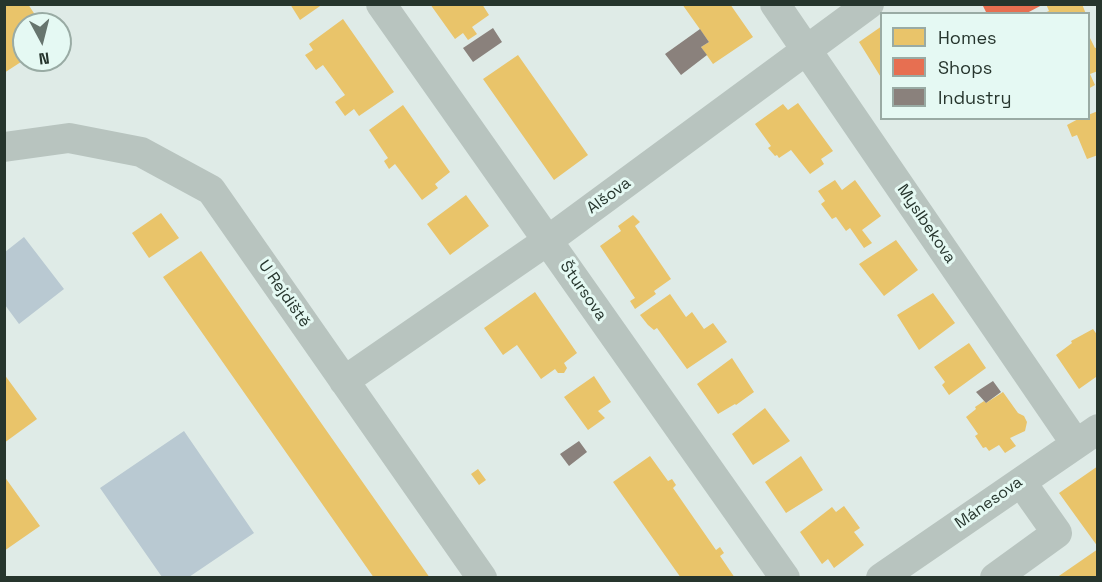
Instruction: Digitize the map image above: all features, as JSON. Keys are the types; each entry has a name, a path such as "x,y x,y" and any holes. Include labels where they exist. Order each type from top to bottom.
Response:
{"street":[{"name":"Štursova","path":"381,4 785,578"},
{"name":"Myslbekova","path":"775,4 1087,436"},
{"name":"Alšova","path":"344,381 547,242 869,4"},
{"name":"U Rejdiště","path":"4,147 69,138 141,152 211,190 482,578"},
{"name":"Mánesova","path":"881,578 1087,436"},
{"path":"995,578 1057,533 1021,482"}],"shaded area":[{"path":"24,237 64,289 19,324 5,305 5,252"},
{"path":"184,431 254,533 189,577 162,577 100,488"}],"building: Homes":[{"path":"4,4 28,4 33,12 12,12 12,68 4,73"},
{"path":"290,4 323,4 300,20"},
{"path":"430,4 482,4 489,15 472,27 477,34 468,40 463,33 455,39"},
{"path":"682,4 730,4 753,37 713,64 701,47 709,42"},
{"path":"1046,4 1082,4 1085,12 1047,12 1049,11"},
{"path":"343,19 394,92 359,116 354,109 345,116 335,102 345,95 323,65 316,70 305,55 313,50 309,44"},
{"path":"880,27 880,76 859,42"},
{"path":"1090,38 1095,48 1098,47 1098,71 1090,74"},
{"path":"518,55 588,155 554,180 483,79"},
{"path":"1090,74 1095,85 1090,88"},
{"path":"798,103 833,151 821,159 824,164 810,174 791,150 779,158 775,156 768,148 771,146 755,124 783,104 788,110"},
{"path":"403,105 450,172 435,184 438,188 422,200 395,164 389,169 384,161 388,158 369,130"},
{"path":"1098,111 1098,155 1087,159 1077,135 1072,137 1067,125 1076,120 1090,120 1090,114"},
{"path":"835,180 842,190 855,180 881,216 862,230 872,243 864,248 850,228 846,231 836,217 832,219 821,204 825,201 818,191"},
{"path":"466,195 489,226 450,255 427,224"},
{"path":"161,213 179,238 149,258 132,233"},
{"path":"633,215 640,222 635,226 671,279 654,291 656,294 635,309 630,301 635,298 600,246 621,231 618,226"},
{"path":"896,240 918,270 884,296 859,264"},
{"path":"201,251 430,578 374,578 163,277"},
{"path":"535,292 577,353 564,363 567,368 564,373 558,373 555,369 541,379 517,345 503,355 484,328"},
{"path":"933,293 955,323 919,350 897,315"},
{"path":"670,294 686,317 692,312 704,329 713,323 727,342 687,369 657,328 654,330 640,315"},
{"path":"1093,329 1098,336 1098,379 1096,377 1079,389 1056,355 1072,343 1071,341"},
{"path":"969,343 986,368 949,395 942,385 945,382 934,367"},
{"path":"732,358 754,392 718,414 697,384"},
{"path":"4,374 37,419 4,443"},
{"path":"594,376 611,402 598,411 605,418 588,430 564,397"},
{"path":"1003,392 1027,422 1025,431 1010,438 1016,446 1005,453 999,445 989,451 986,447 983,448 975,436 978,434 966,417 976,409 975,407"},
{"path":"765,408 790,441 753,465 732,434"},
{"path":"650,456 668,481 672,479 676,485 673,488 716,550 720,547 724,553 720,556 735,578 681,578 613,482"},
{"path":"801,456 823,490 786,513 765,482"},
{"path":"1098,466 1098,547 1059,493"},
{"path":"478,469 486,480 479,485 471,474"},
{"path":"4,476 40,526 4,551"},
{"path":"844,506 860,528 854,532 864,545 834,568 828,559 822,564 800,532 832,507 836,512"},
{"path":"1098,549 1098,578 1056,578"}],"building: Shops":[{"path":"986,4 988,6 1044,4 1029,12 986,12 983,6"}],"building: Industry":[{"path":"493,28 502,42 473,62 463,48"},
{"path":"700,29 709,42 701,47 707,55 681,75 665,54"},
{"path":"993,381 1001,392 986,403 976,392"},
{"path":"579,441 587,452 569,466 560,454"}]}
